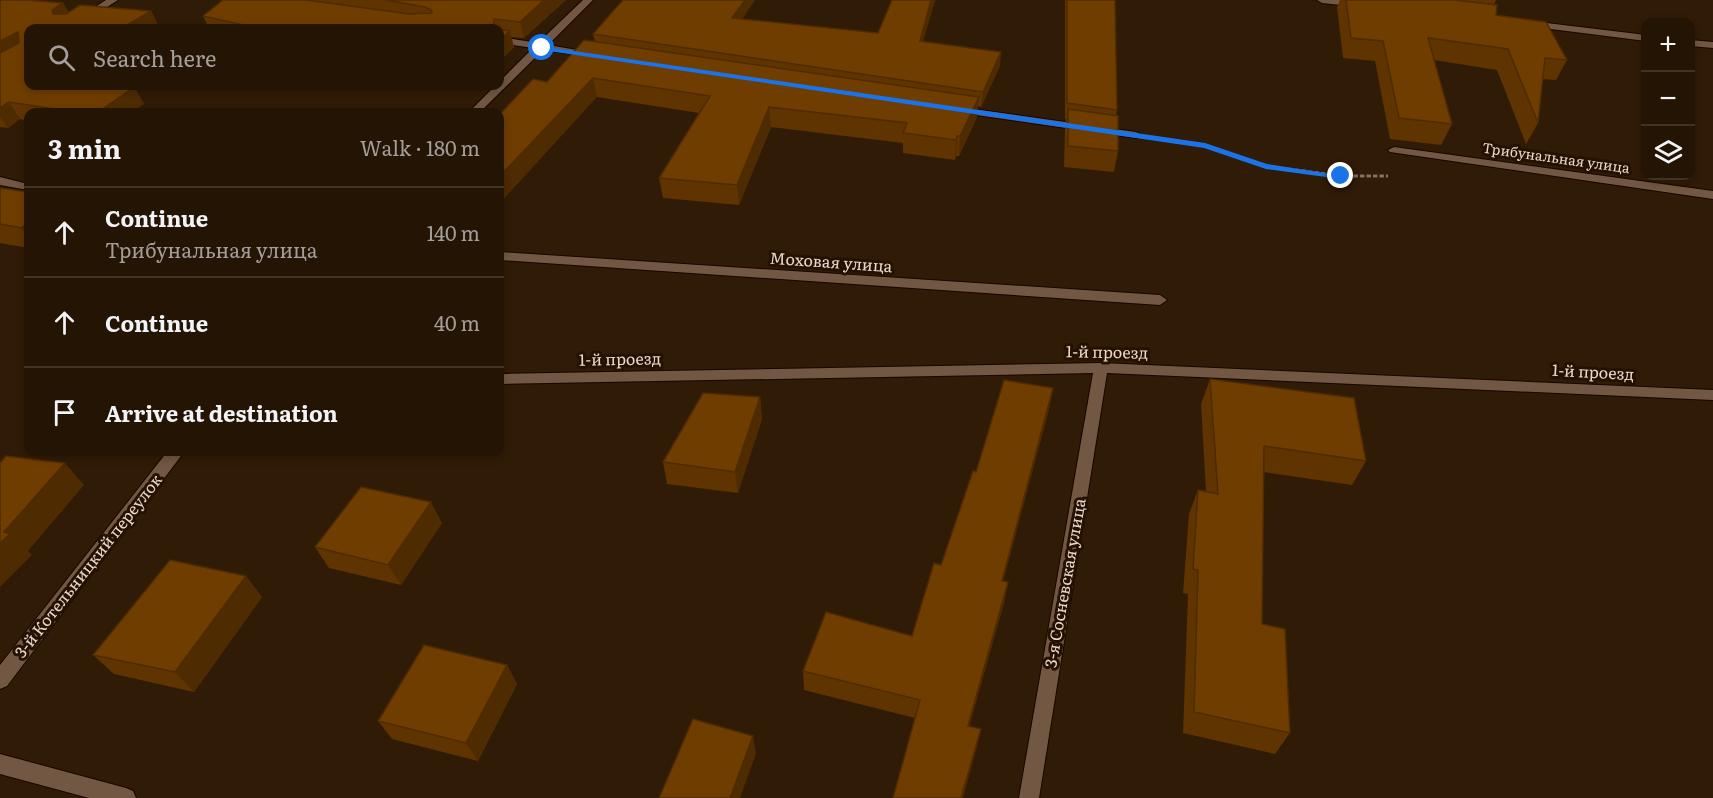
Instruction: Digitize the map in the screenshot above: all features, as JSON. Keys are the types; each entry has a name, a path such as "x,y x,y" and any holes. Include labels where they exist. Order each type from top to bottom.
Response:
{"street":[{"path":"74,24 113,0"},
{"path":"504,84 588,0"},
{"path":"1322,0 1368,5"},
{"path":"1518,23 1641,37"},
{"path":"504,41 599,56"},
{"path":"1695,43 1713,45"},
{"path":"478,108 497,90"},
{"path":"948,108 1136,135"},
{"name":"Трибунальная улица","path":"1394,150 1713,195"},
{"path":"0,181 24,186"},
{"name":"Моховая улица","path":"504,256 1160,300"},
{"name":"1-й проезд","path":"504,380 1101,368 1713,395"},
{"name":"3-я Сосневская улица","path":"1029,798 1101,368"},
{"name":"3-й Котельницкий переулок","path":"0,680 173,456"},
{"path":"0,764 126,798"}],"path":[{"path":"1136,135 1205,146 1266,166 1341,176 1396,176"}],"building":[{"path":"0,0 63,3 52,10 53,14 66,14 80,5 151,11 129,24 24,24 24,90 130,90 104,108 48,108 9,102 0,108 0,53 19,43 18,32 0,41"},
{"path":"223,0 307,0 409,14 432,13 425,7 386,0 544,0 520,22 494,19 494,24 239,24 203,16"},
{"path":"623,0 745,0 732,18 878,33 892,0 931,0 920,41 1001,52 983,92 593,34"},
{"path":"1067,0 1115,0 1117,110 1067,103"},
{"path":"1346,0 1454,0 1497,5 1496,15 1546,22 1567,60 1545,58 1538,123 1508,49 1428,38 1452,124 1399,118 1383,41 1351,38"},
{"path":"584,40 979,97 956,140 903,133 907,123 769,107 737,185 659,178 710,96 593,78 504,172 504,110 533,79 547,82"},
{"path":"1068,109 1118,116 1118,151 1068,146"},
{"path":"0,188 24,191 24,226 22,228 0,224"},
{"path":"1210,379 1354,398 1366,461 1264,446 1262,624 1285,629 1290,733 1194,712 1198,570 1193,569 1198,490 1218,494"},
{"path":"1004,380 1053,388 1002,581 1008,582 968,726 981,729 961,798 893,798 920,700 803,671 826,612 912,636 934,563 941,565 973,471 976,472"},
{"path":"703,393 760,397 735,472 663,462"},
{"path":"6,456 65,463 4,532 10,534 0,543 0,463"},
{"path":"361,487 431,502 388,565 315,547"},
{"path":"170,560 246,576 175,672 93,655"},
{"path":"424,645 507,665 466,743 378,721"},
{"path":"693,719 753,736 730,798 659,798"}],"route":[{"path":"542,48 1205,146 1266,166 1341,176"}]}
